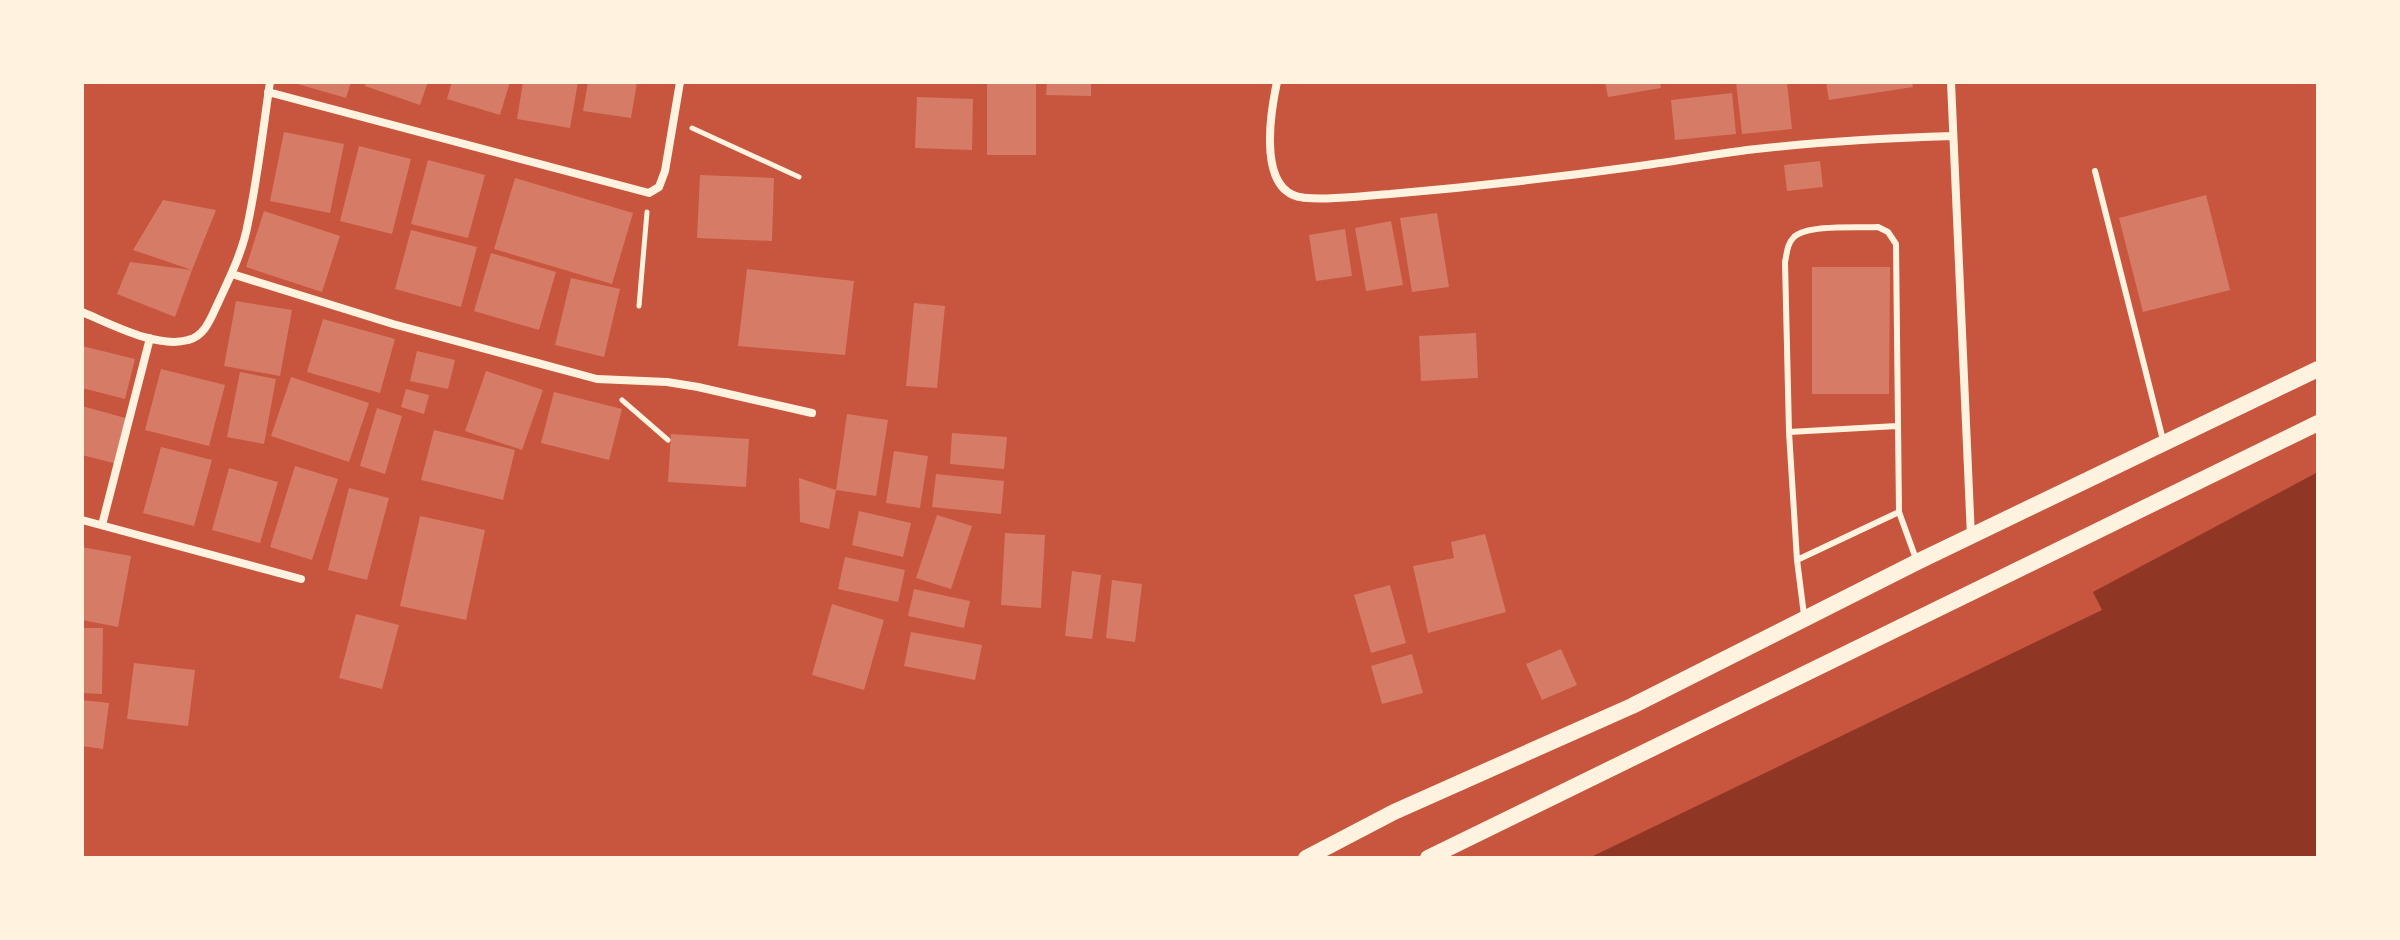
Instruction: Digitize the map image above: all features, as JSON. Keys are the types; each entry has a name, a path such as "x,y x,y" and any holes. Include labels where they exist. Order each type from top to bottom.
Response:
{"main road":[{"path":"1306,858 1394,812 1632,706 1917,562 2318,369"},
{"path":"1428,858 2318,423"}],"street":[{"path":"82,312 150,338 174,342 196,338 208,324 232,274 248,224 270,82"},
{"path":"268,92 649,193 659,187 665,171 680,82"},
{"path":"1277,82 1271,119 1271,155 1282,187 1303,197 1350,197 1486,186 1745,150 1852,139 1953,136"},
{"path":"1951,82 1971,538"},
{"path":"232,274 393,324 597,379 667,382 812,413"},
{"path":"102,525 150,338"},
{"path":"82,520 301,579"}],"lane":[{"path":"2095,171 2164,443"},
{"path":"1804,618 1789,432 1785,262 1788,245 1794,237 1807,230 1878,227 1893,238 1897,253 1899,512 1917,562"},
{"path":"1789,432 1897,426"},
{"path":"1797,560 1899,512"}],"path":[{"path":"673,119 799,177"},
{"path":"639,306 649,193"},
{"path":"597,379 668,440"}],"shaded area":[{"path":"2318,472 2318,858 1589,858 2102,610 2093,592"}],"building":[{"path":"291,82 351,82 346,98"},
{"path":"366,82 428,82 420,105 365,86"},
{"path":"452,82 510,82 500,115 447,99"},
{"path":"523,82 578,82 570,128 517,119"},
{"path":"588,82 637,82 631,118 583,111"},
{"path":"987,82 1036,82 1036,155 987,155"},
{"path":"1047,82 1091,82 1091,96 1046,95"},
{"path":"1605,82 1660,82 1661,88 1608,97"},
{"path":"1736,82 1787,82 1792,129 1742,134"},
{"path":"1826,82 1912,82 1913,87 1829,100"},
{"path":"1732,93 1736,134 1675,140 1671,100"},
{"path":"917,97 973,99 972,150 915,148"},
{"path":"284,132 344,144 330,213 270,201"},
{"path":"359,146 411,159 392,234 340,221"},
{"path":"428,160 485,175 468,238 411,224"},
{"path":"1820,161 1823,187 1787,191 1784,165"},
{"path":"700,175 774,178 772,241 697,238"},
{"path":"515,178 633,213 612,284 494,249"},
{"path":"2206,195 2230,290 2143,312 2119,218"},
{"path":"163,200 216,210 192,270 133,250"},
{"path":"264,211 340,236 322,292 246,267"},
{"path":"1437,213 1449,287 1412,292 1400,218"},
{"path":"1391,221 1403,285 1366,291 1355,228"},
{"path":"1345,229 1352,276 1316,281 1309,235"},
{"path":"411,230 477,247 461,307 395,289"},
{"path":"491,253 556,272 539,330 474,311"},
{"path":"130,262 192,270 175,317 117,294"},
{"path":"1812,267 1890,267 1889,394 1812,394"},
{"path":"747,269 854,281 845,355 738,346"},
{"path":"571,278 620,289 604,357 555,345"},
{"path":"236,301 292,310 280,376 224,366"},
{"path":"914,303 945,306 937,388 906,386"},
{"path":"323,319 395,339 380,393 307,372"},
{"path":"1476,333 1478,378 1421,381 1419,336"},
{"path":"82,346 135,359 125,399 82,388"},
{"path":"417,351 455,360 448,389 410,381"},
{"path":"161,369 225,385 209,446 145,430"},
{"path":"486,371 543,390 522,450 465,431"},
{"path":"240,372 276,379 264,444 227,437"},
{"path":"291,377 369,403 349,462 271,436"},
{"path":"406,389 429,395 424,414 401,407"},
{"path":"554,392 622,409 609,460 541,443"},
{"path":"82,406 129,419 117,464 82,455"},
{"path":"377,408 402,416 385,474 360,466"},
{"path":"847,414 888,420 876,496 836,490"},
{"path":"434,430 515,450 503,500 421,480"},
{"path":"952,433 1007,437 1004,469 950,464"},
{"path":"671,434 749,439 746,487 668,482"},
{"path":"161,447 212,460 194,526 143,513"},
{"path":"894,451 928,456 920,508 886,503"},
{"path":"295,466 338,479 312,560 270,547"},
{"path":"229,468 278,482 260,543 212,530"},
{"path":"936,474 1004,481 1001,514 932,507"},
{"path":"799,478 836,490 829,529 800,522"},
{"path":"349,488 389,498 367,580 328,570"},
{"path":"859,511 911,523 903,557 852,545"},
{"path":"937,515 972,526 951,589 916,578"},
{"path":"420,516 485,530 466,620 400,606"},
{"path":"1005,533 1045,535 1041,608 1001,605"},
{"path":"1485,534 1506,612 1428,633 1413,566 1454,558 1451,542"},
{"path":"82,547 131,556 118,627 82,620"},
{"path":"845,557 905,570 898,602 838,589"},
{"path":"1072,571 1101,575 1092,639 1065,636"},
{"path":"1112,580 1142,584 1135,642 1106,638"},
{"path":"1390,585 1406,643 1371,653 1354,595"},
{"path":"914,589 970,601 964,628 908,616"},
{"path":"832,604 884,620 864,690 812,675"},
{"path":"356,614 399,625 382,689 339,678"},
{"path":"82,628 103,628 102,694 82,693"},
{"path":"911,632 982,645 975,680 904,666"},
{"path":"1561,649 1577,685 1542,700 1526,664"},
{"path":"1412,654 1423,693 1382,704 1371,666"},
{"path":"134,663 195,670 188,726 127,719"},
{"path":"82,700 109,703 103,749 82,746"}]}
